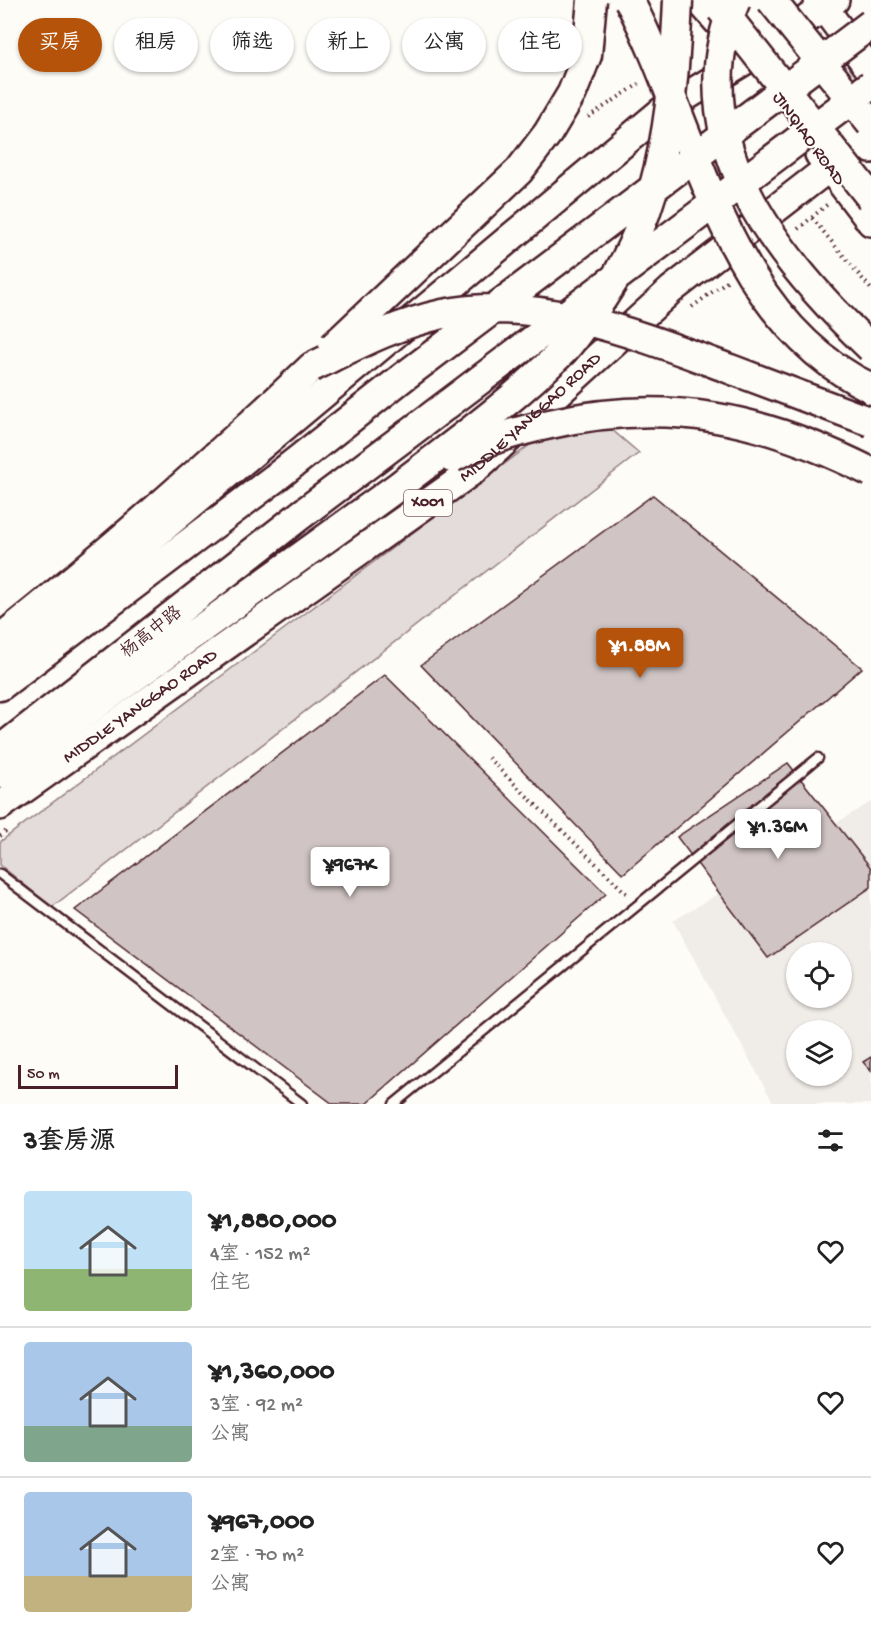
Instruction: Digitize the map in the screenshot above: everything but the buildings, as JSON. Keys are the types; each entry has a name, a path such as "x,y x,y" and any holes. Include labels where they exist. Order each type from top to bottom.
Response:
{"highway":[{"path":"0,639 186,485 519,171 548,134 572,93 587,55 592,0"},
{"path":"629,0 670,88 720,214 738,252 766,299 803,342 851,378 871,388"},
{"path":"0,774 400,485 507,402 566,348 609,291 640,234 662,164 675,72 678,0"},
{"path":"715,0 871,198"},
{"path":"736,0 729,18 717,78 725,134 743,187 770,236 806,282 871,348"},
{"path":"771,0 869,137"},
{"path":"0,686 871,24"},
{"path":"0,750 302,514 871,85"},
{"path":"312,367 393,328 444,314 494,310 545,314 609,327 653,341 871,422"},
{"path":"400,485 462,452 521,430 591,414 653,411 711,415 774,430 871,472"}],"main road":[{"name":"JINQIAO ROAD","path":"699,0 748,58 871,222"},
{"path":"749,0 780,37 823,79 871,111"},
{"path":"0,661 68,607 662,111 780,37 826,2 871,71"},
{"path":"748,58 770,57 785,65 869,137"},
{"name":"MIDDLE YANGGAO ROAD","path":"0,806 474,470 671,290 869,137"}],"lane":[{"path":"394,1104 818,758"},
{"path":"0,874 302,1104"}],"path":[{"path":"488,758 639,905"}],"shaded area":[{"path":"583,405 639,453 52,907 0,865 0,842"},
{"path":"871,802 871,1104 774,1104 673,921"}]}
